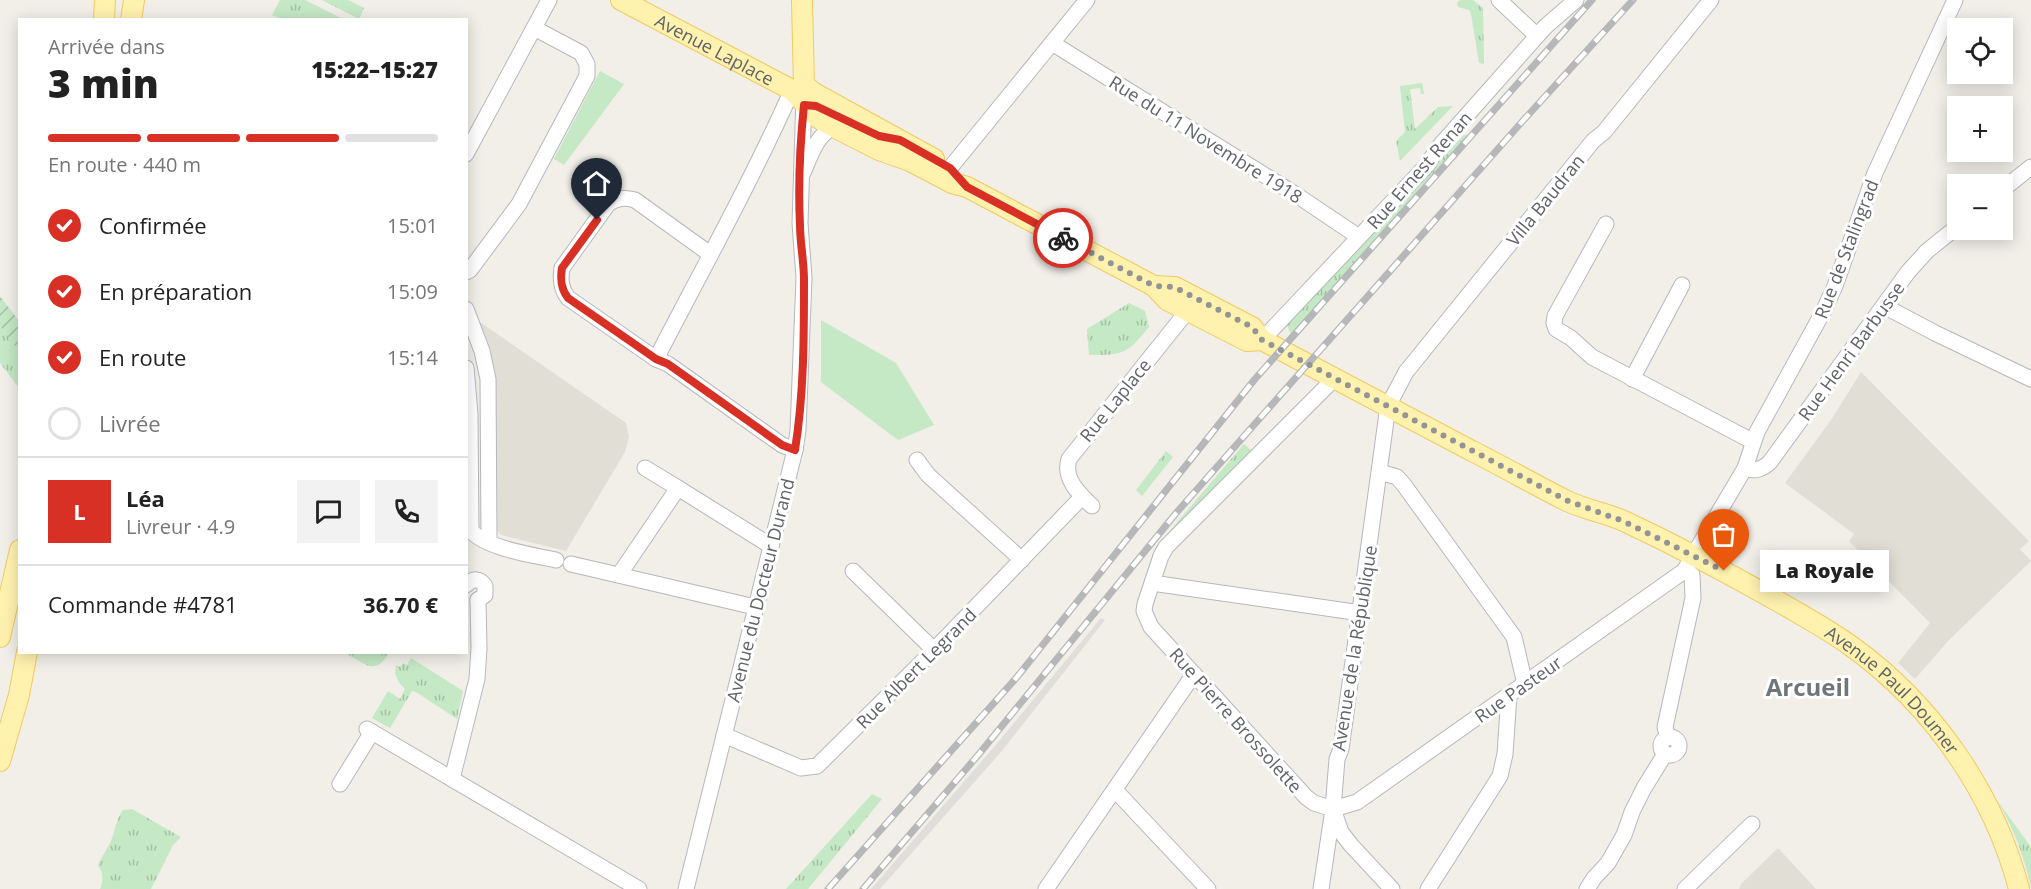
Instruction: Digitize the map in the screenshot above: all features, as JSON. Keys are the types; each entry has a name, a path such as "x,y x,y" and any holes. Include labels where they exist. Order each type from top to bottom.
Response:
{"main road":[{"path":"104,18 105,0"},
{"path":"131,18 134,0"},
{"name":"Avenue Laplace","path":"621,0 800,94 818,118 834,127 879,150 895,146"},
{"path":"800,94 802,0"},
{"name":"Avenue Laplace","path":"800,94 814,93 895,146 950,168 967,187"},
{"name":"Avenue Laplace","path":"895,146 910,161 952,183 967,187 1154,286 1174,287 1193,305 1252,327 1262,340 1568,501 1623,521 1689,564"},
{"path":"0,637 18,559"},
{"name":"Avenue Paul Doumer","path":"1689,564 1754,587 1832,633 1879,668 1946,740 1976,784 2001,837 2019,889"},
{"path":"1,746 19,695 27,654"}],"street":[{"path":"468,150 549,0"},
{"path":"950,168 1087,0"},
{"path":"1499,0 1537,36"},
{"name":"Rue Ernest Renan","path":"1262,340 1428,164 1437,149 1537,36 1576,0"},
{"name":"Villa Baudran","path":"1388,406 1406,372 1593,141 1604,132 1711,0"},
{"name":"Rue de Stalingrad","path":"1689,564 1745,468 1752,441 1823,312 1835,286 1875,173 1955,0"},
{"path":"468,271 519,204 587,76 587,64 583,55 534,28"},
{"name":"Rue du 11 Novembre 1918","path":"1052,43 1298,196 1359,237"},
{"path":"656,359 710,254 800,94"},
{"name":"Avenue du Docteur Durand","path":"686,889 795,450 800,416 804,278 800,223 800,94"},
{"name":"Avenue du Docteur Durand","path":"800,178 818,141 825,132 834,127"},
{"path":"2013,181 2031,167"},
{"path":"710,254 635,200 626,198 615,200 608,204 562,268 560,276 562,291 568,298 656,359 668,364 782,445 795,450"},
{"path":"1606,224 1555,316 1554,326 1558,332 1571,338 1592,357 1752,441"},
{"name":"Rue Henri Barbusse","path":"1745,468 1759,469 1770,462 1908,272 1927,250 1947,235"},
{"path":"1632,379 1682,285"},
{"name":"Rue Laplace","path":"1087,501 1066,472 1069,459 1193,305"},
{"path":"1884,306 2031,379"},
{"path":"468,314 482,351 488,379 489,541"},
{"path":"1335,378 1166,548 1152,583 1361,613"},
{"path":"468,391 471,529 476,536 508,548 755,607"},
{"name":"Avenue de la République","path":"1321,889 1333,809 1337,759 1341,749 1361,613 1388,406"},
{"path":"917,460 928,475 1022,560"},
{"path":"645,468 771,546"},
{"path":"1380,472 1397,477 1404,485 1514,637 1524,684"},
{"path":"619,575 678,488"},
{"name":"Rue Albert Legrand","path":"724,735 801,768 817,766 934,651 1022,560 1087,501"},
{"path":"1587,889 1608,863 1624,835 1644,788 1665,754 1661,750 1661,745 1663,740 1668,738 1665,727 1693,598 1689,564"},
{"name":"Rue Pasteur","path":"1333,809 1357,802 1689,564"},
{"path":"853,571 934,651"},
{"path":"452,779 477,679 479,648 472,598 485,595 485,585 478,580 468,584"},
{"name":"Rue Pierre Brossolette","path":"1152,583 1144,604 1144,611 1151,627 1306,797 1314,803 1333,809"},
{"path":"1046,889 1194,674"},
{"path":"1428,889 1500,776 1505,754 1509,695"},
{"path":"340,784 369,730 639,889"},
{"path":"1115,790 1208,889"},
{"path":"1333,809 1341,832 1350,845 1392,889"},
{"path":"1685,889 1752,824"}],"shaded area":[{"path":"477,320 626,423 629,437 625,452 566,551 501,535 494,527"},
{"path":"1861,372 2029,541 2020,549 2031,561 1948,641 1915,679 1898,663 1930,623 1849,541 1854,534 1785,483 1831,420"},
{"path":"1101,618 1105,620 1001,752 880,889 871,889 994,747"},
{"path":"1778,848 1816,889 1739,889 1741,884"}],"green space":[{"path":"280,0 305,0 341,18 279,18 272,15"},
{"path":"322,0 348,0 364,8 359,18"},
{"path":"1460,0 1473,0 1483,8 1484,64 1479,63 1471,14 1469,10 1458,7 1457,3"},
{"path":"600,71 624,84 564,165 554,159"},
{"path":"1422,83 1424,94 1421,94 1420,88 1410,89 1415,129 1438,107 1453,106 1400,161 1396,141 1405,132 1400,86"},
{"path":"1464,135 1468,135 1291,334 1285,322"},
{"path":"0,296 18,320 18,350 0,326"},
{"path":"1129,303 1145,311 1149,327 1130,348 1124,351 1089,355 1087,329"},
{"path":"821,320 896,363 934,425 898,440 821,382"},
{"path":"0,326 18,350 18,387 0,363"},
{"path":"1244,444 1253,452 1162,540"},
{"path":"1166,451 1173,457 1142,496 1136,490"},
{"path":"347,654 388,654 379,665 364,664"},
{"path":"411,658 463,691 457,719 412,691 390,728 372,718 388,691 400,699 405,689 397,678 396,665 400,667 403,663 407,665"},
{"path":"872,794 882,799 808,889 786,889"},
{"path":"1996,799 2031,847 2031,887 2017,842"},
{"path":"132,809 181,837 173,845 151,889 100,889 102,877 99,863 111,841 123,810"}],"railway":[{"path":"828,889 1017,677 1255,379 1592,0"},
{"path":"863,889 979,754 1177,512 1520,124 1633,0"}],"way so far":[{"path":"1063,238 1154,286 1174,287 1252,327 1262,340 1568,501 1623,521 1724,571"}],"place":[{"name":"La Royale","path":"1724,571"}],"district":[{"name":"Arcueil","path":"1808,686"}],"route":[{"path":"597,220 562,268 560,276 562,291 568,298 656,359 668,364 782,445 795,450 800,416 803,326 804,278 800,223 804,105 816,106 832,112 879,136 900,140 956,172 967,187 1063,238"}]}
